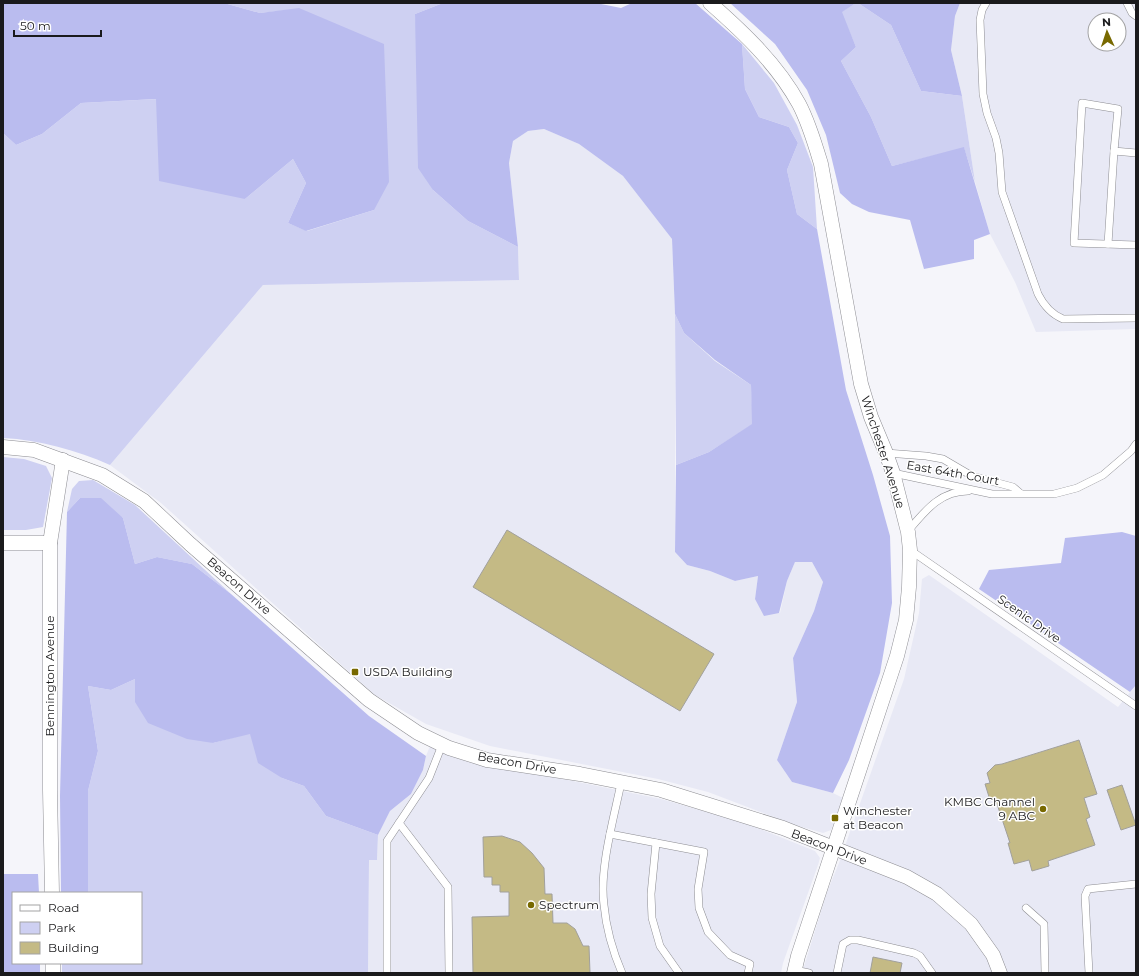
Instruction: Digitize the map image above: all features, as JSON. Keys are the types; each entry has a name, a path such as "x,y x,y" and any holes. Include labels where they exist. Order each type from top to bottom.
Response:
{"street":[{"name":"Winchester Avenue","path":"710,3 746,35 778,72 799,104 812,133 821,164 861,384 871,417 893,473 908,532 910,550 906,620 897,656 798,956 795,971"},
{"name":"Beacon Drive","path":"3,447 34,450 63,460 102,475 144,501 190,544 369,700 418,733 442,745 487,760 580,774 661,790 782,828 907,877 937,894 970,924 993,955 1000,973"},
{"name":"Bennington Avenue","path":"52,892 50,790 50,543 63,460"},
{"path":"3,542 50,543"}],"lane":[{"path":"986,3 982,10 980,20 985,105 996,138 999,154 1002,192 1042,303 1055,316 1063,319 1136,318"},
{"path":"1127,3 1132,13 1136,16"},
{"path":"1108,244 1118,109 1082,103 1074,243 1136,245"},
{"path":"1114,151 1136,153"},
{"name":"East 64th Court","path":"893,473 992,494 1054,494 1077,488 1103,475 1131,451 1136,444"},
{"path":"886,453 926,456 943,459 972,476 1013,487 1020,493"},
{"path":"908,532 935,502 945,496 964,491 980,491"},
{"name":"Scenic Drive","path":"910,550 1136,706"},
{"path":"387,973 387,841 429,778 442,745"},
{"path":"621,783 610,834 603,878 604,904 616,960 622,973"},
{"path":"399,823 448,887 449,973"},
{"path":"610,834 704,852 698,889 699,908 708,932 730,955 750,964 748,973"},
{"path":"656,843 651,894 652,918 660,946 679,973"},
{"path":"1089,973 1085,896 1088,889 1136,884"},
{"path":"1026,908 1044,924 1045,973"},
{"path":"837,973 843,944 850,940 858,940 914,953 920,956 932,973"},
{"path":"795,971 809,973"}],"shaded area":[{"path":"3,3 224,3 260,13 299,8 384,44 389,182 374,210 306,231 288,223 306,183 293,159 245,199 159,181 156,99 81,103 42,134 16,145 3,133"},
{"path":"443,3 596,3 621,8 632,3 695,3 742,44 745,89 759,117 789,127 798,143 787,170 797,214 817,229 846,390 873,475 890,536 892,603 880,673 849,760 833,793 792,782 777,760 797,702 793,658 814,611 823,582 812,562 795,562 787,581 779,613 764,616 755,599 758,576 735,581 710,571 687,565 675,552 676,465 709,452 752,424 751,385 715,360 684,333 675,314 672,239 623,176 579,144 544,129 528,131 513,141 509,163 518,247 468,221 433,190 418,168 415,14"},
{"path":"730,3 856,3 842,12 856,47 841,61 871,117 892,166 964,147 990,234 974,240 974,259 924,269 910,220 869,212 852,204 840,193 826,135 807,90 775,44"},
{"path":"858,3 960,3 955,16 951,50 962,96 921,91 891,25"},
{"path":"960,3 1136,3 1136,329 1036,332 1015,282 990,234 975,182 962,96 951,50 955,16"},
{"path":"544,129 579,144 623,176 672,239 675,314 675,552 687,565 710,571 735,581 758,576 755,599 780,613 787,581 795,562 812,562 823,582 814,611 793,658 797,702 777,760 792,782 833,793 843,798 831,830 823,833 795,825 708,792 658,779 490,746 426,724 375,695 161,503 110,465 263,285 519,280 518,247 509,163 513,141 528,131"},
{"path":"80,498 101,498 123,518 135,564 157,557 192,564 231,594 369,716 426,756 423,770 411,794 390,811 378,835 326,816 304,786 282,778 258,763 250,734 213,743 187,739 148,723 135,702 135,679 111,690 88,686 98,751 88,791 88,892 61,892 60,796 67,512"},
{"path":"1122,532 1136,536 1136,685 1130,692 979,589 989,570 1061,563 1065,538"},
{"path":"929,575 1118,707 1136,685 1136,973 802,973 827,892 839,863 904,679 919,613 922,579"},
{"path":"430,746 475,761 661,799 745,823 815,851 820,858 783,963 781,973 368,973 369,860 377,860 378,835 390,811 411,794 423,770"},
{"path":"3,874 38,874 39,892 12,892 12,964 40,964 40,973 3,973"}],"green space":[{"path":"224,3 443,3 415,14 433,190 468,221 518,247 519,280 263,285 110,465 84,455 44,443 3,438 3,133 16,145 42,134 81,103 157,99 245,199 293,159 306,183 288,223 307,231 374,210 299,9 260,13"},
{"path":"856,3 891,25 921,91 962,96 975,182 964,148 892,166 871,117 841,61 856,47 841,12"},
{"path":"742,44 774,83 797,125 813,167 817,229 797,214 787,170 798,143 789,127 759,117 745,89"},
{"path":"675,314 684,333 715,361 751,385 753,424 709,452 676,465"},
{"path":"3,457 24,459 46,466 52,478 43,527 26,530 3,530"},
{"path":"93,480 135,505 231,594 192,564 157,557 135,564 123,518 80,498 67,512 72,489 79,481"},
{"path":"135,679 136,702 213,743 250,733 282,778 304,786 326,816 378,835 377,860 369,860 368,973 62,973 62,964 142,964 142,892 88,892 88,791 98,751 88,686 111,690"}],"building":[{"path":"507,530 714,654 680,711 473,587"},
{"name":"KMBC Channel 9 ABC","path":"1079,740 1097,794 1084,798 1090,817 1086,819 1095,845 1048,861 1049,866 1032,871 1029,860 1014,864 1008,843 1010,843 995,798 990,800 985,784 990,783 987,773 995,765"},
{"path":"1122,785 1136,825 1121,830 1107,790"},
{"name":"Spectrum","path":"502,836 520,842 532,853 544,868 545,894 552,894 553,923 567,923 575,929 583,946 589,946 590,973 473,973 472,917 509,916 509,892 500,892 500,885 492,885 492,877 484,877 483,837"},
{"path":"873,957 902,963 900,973 870,973"}],"place":[{"name":"USDA Building","path":"355,672"},
{"name":"KMBC Channel 9 ABC","path":"1043,809"},
{"name":"Winchester at Beacon","path":"835,818"},
{"name":"Spectrum","path":"531,905"}]}
